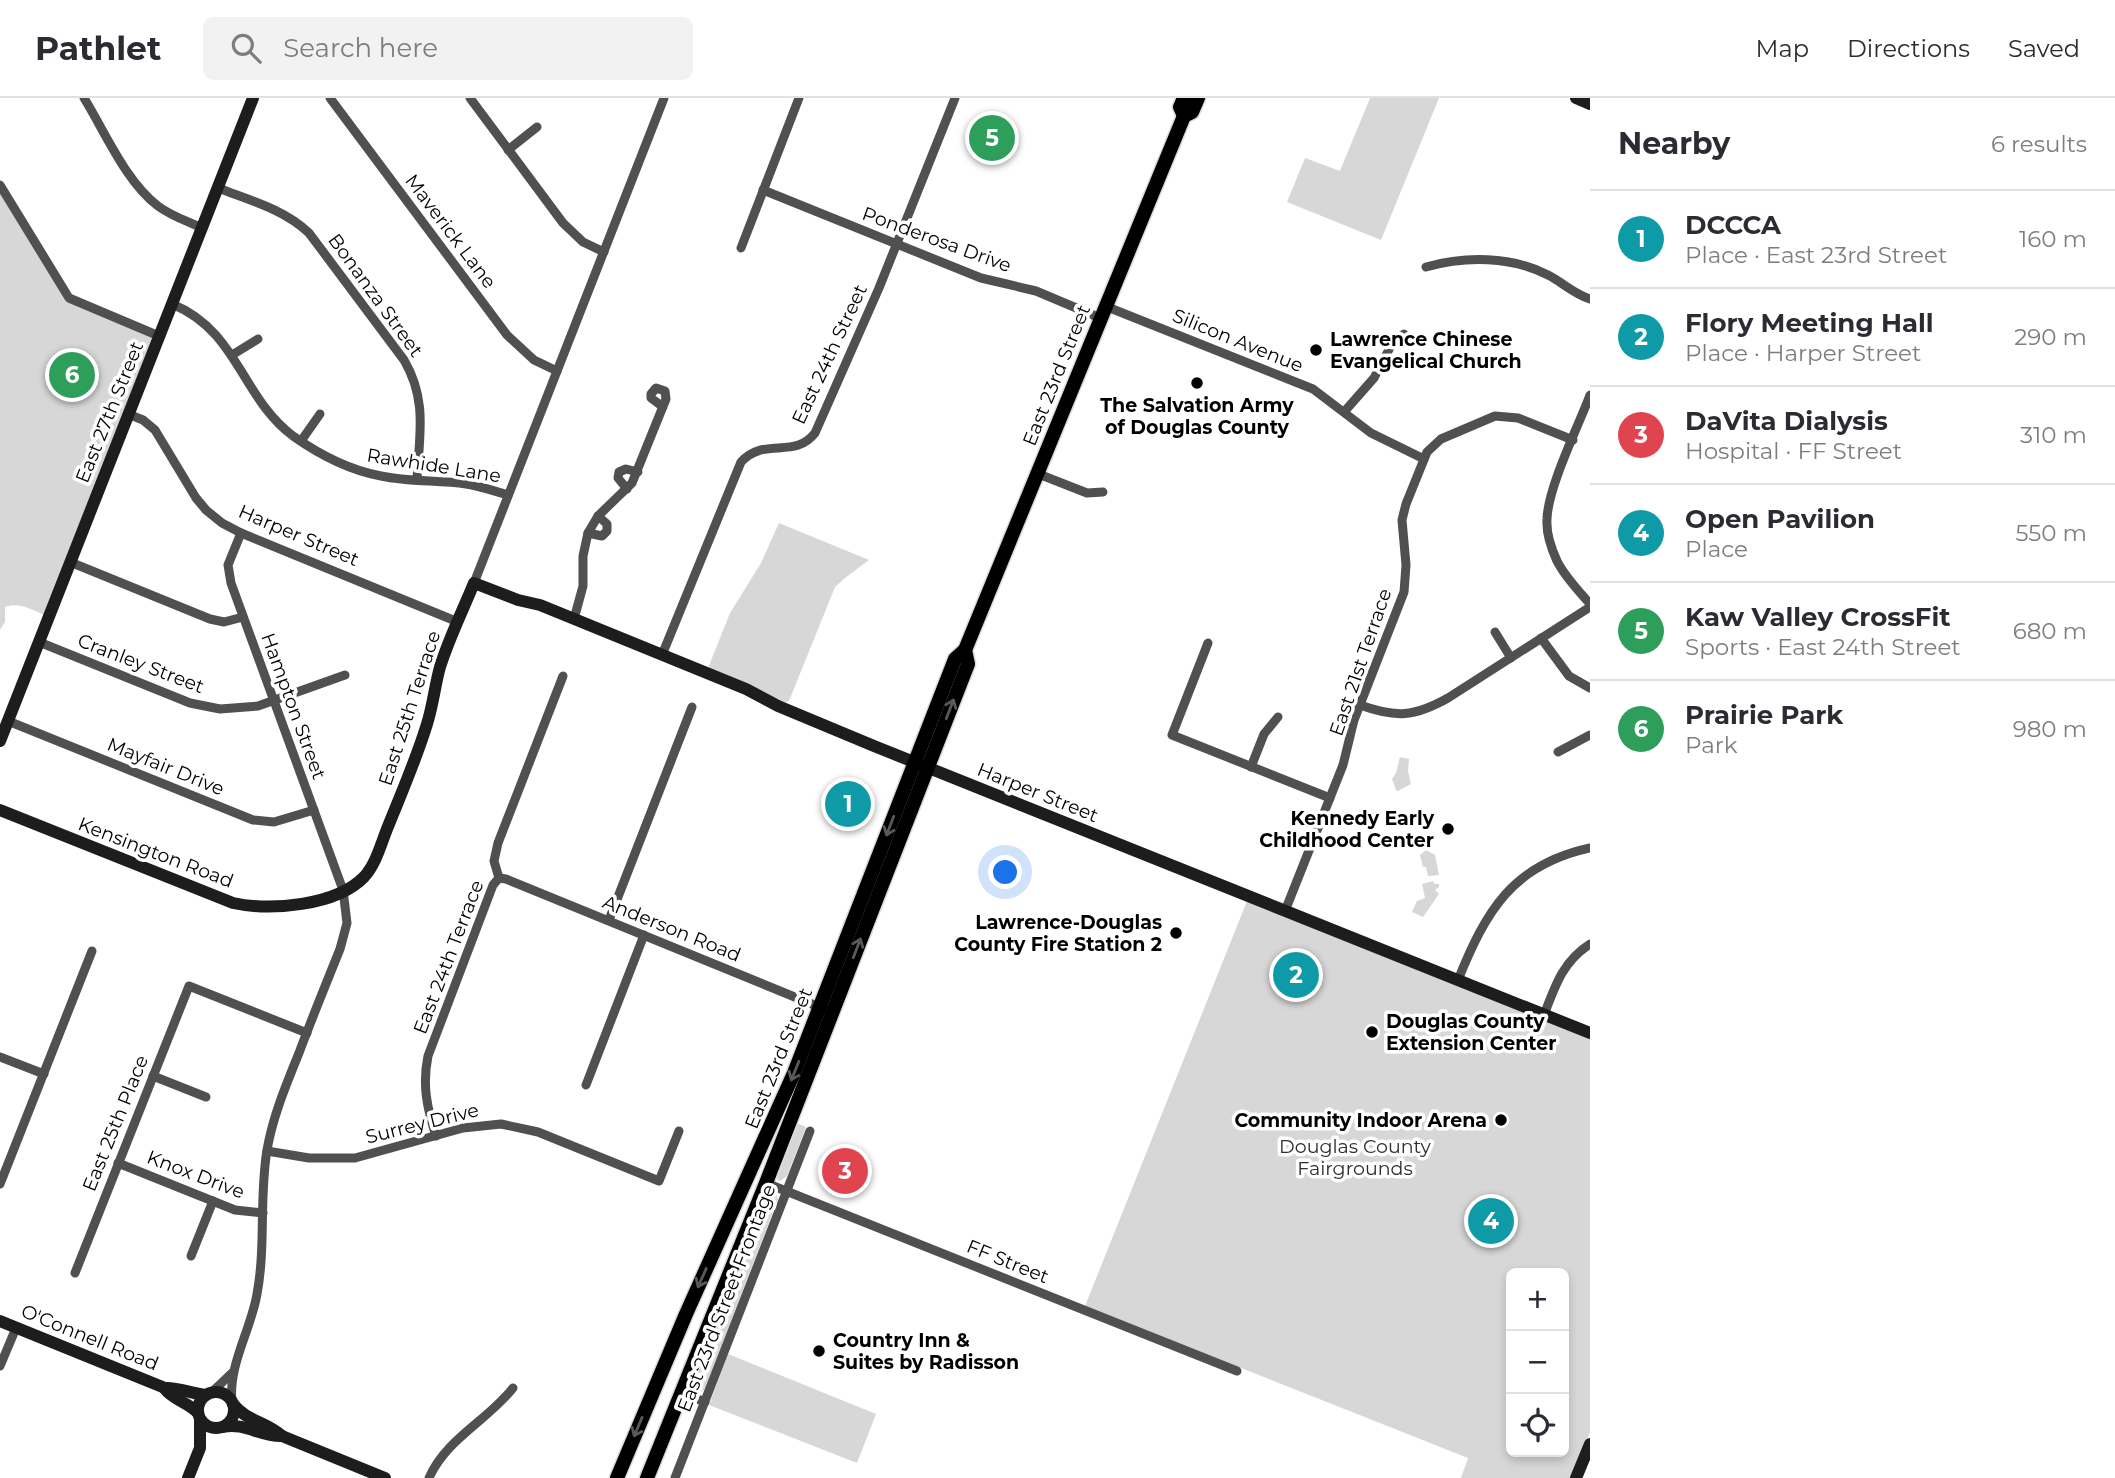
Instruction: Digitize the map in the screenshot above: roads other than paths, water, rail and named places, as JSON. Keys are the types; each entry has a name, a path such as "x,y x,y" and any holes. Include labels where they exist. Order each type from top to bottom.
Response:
{"main road":[{"name":"East 23rd Street","path":"1184,98 1180,107 1184,116"},
{"name":"East 23rd Street","path":"647,1478 766,1183 826,1009 921,765 955,659 965,650 1184,116 1192,112 1198,98"},
{"name":"East 23rd Street","path":"617,1478 691,1303 826,1009"},
{"path":"725,1286 727,1264 760,1174 759,1168 754,1164"}],"street":[{"path":"85,98 132,178 146,195 169,213 202,228"},
{"name":"East 27th Street","path":"0,741 253,98"},
{"name":"Maverick Lane","path":"330,98 507,335 534,360 556,371"},
{"path":"470,98 574,234 604,252"},
{"name":"East 25th Terrace","path":"343,890 365,876 376,858 420,744 432,707 439,669 664,98"},
{"path":"741,248 799,98"},
{"name":"East 24th Street","path":"662,655 741,462 760,449 793,448 804,444 815,433 869,313 955,98"},
{"path":"1576,98 1590,104"},
{"path":"508,150 537,127"},
{"path":"0,185 69,299 159,336"},
{"name":"Bonanza Street","path":"218,188 275,210 309,233 404,360 415,380 420,400 417,480"},
{"name":"Ponderosa Drive","path":"763,190 981,278 1036,291 1102,312"},
{"path":"1426,267 1467,260 1517,264 1548,275 1590,299"},
{"name":"Rawhide Lane","path":"172,304 187,310 208,325 276,420 324,456 353,469 381,476 467,484 508,495"},
{"name":"Silicon Avenue","path":"1102,312 1313,389 1379,438 1424,459"},
{"path":"1345,412 1374,378 1394,340 1404,334"},
{"path":"232,355 258,339"},
{"path":"1360,705 1388,714 1419,712 1448,698 1590,605 1557,562 1547,526 1550,500 1590,395"},
{"path":"574,619 583,586 583,556 588,533 598,516 627,489 638,472 663,407"},
{"name":"Harper Street","path":"128,414 143,420 155,430 196,498 222,523 458,622"},
{"path":"301,441 320,414"},
{"name":"East 21st Terrace","path":"1285,911 1343,765 1354,720 1404,592 1406,565 1402,520 1430,448 1441,439 1495,416 1518,418 1573,440"},
{"path":"627,489 618,478 619,472 626,469 638,472"},
{"path":"1036,473 1087,493 1103,492"},
{"path":"588,533 602,536 607,531 607,524 598,516"},
{"name":"Hampton Street","path":"241,533 228,565 228,574 343,890"},
{"path":"70,562 210,620 224,622 243,617"},
{"name":"Harper Street","path":"474,583 574,619 921,765 1590,1033"},
{"path":"1495,632 1511,658"},
{"path":"1541,638 1569,676 1590,688"},
{"name":"Cranley Street","path":"39,642 200,706 239,709 274,701 345,675"},
{"path":"1208,643 1172,735 1330,798"},
{"name":"East 24th Terrace","path":"436,1136 425,1096 424,1081 428,1056 499,878 494,861 498,843 563,676"},
{"path":"609,920 692,707"},
{"path":"1251,766 1264,734 1278,717"},
{"name":"Mayfair Drive","path":"8,721 253,820 274,822 314,810"},
{"path":"1558,752 1590,736"},
{"name":"Kensington Road","path":"0,810 233,902 265,907 292,906 343,890"},
{"path":"1458,980 1478,931 1500,899 1525,876 1542,865 1590,848"},
{"name":"Anderson Road","path":"499,878 826,1009"},
{"path":"200,1448 233,1416 232,1373 256,1300 262,1260 267,1151 281,1099 344,940 347,913 343,890"},
{"path":"586,1085 645,935"},
{"path":"1544,1015 1565,966 1580,950 1590,944"},
{"path":"0,1184 92,951"},
{"name":"East 25th Place","path":"75,1273 189,986 307,1033"},
{"path":"0,1057 44,1074"},
{"path":"153,1076 206,1097"},
{"name":"Surrey Drive","path":"267,1151 309,1158 342,1159 371,1154 476,1125 515,1125 659,1181 679,1131"},
{"name":"East 23rd Street Frontage","path":"675,1478 810,1131"},
{"name":"Knox Drive","path":"118,1163 235,1210 263,1213"},
{"name":"FF Street","path":"766,1183 1237,1371"},
{"path":"191,1256 213,1201"},
{"name":"O'Connell Road","path":"0,1321 165,1388 173,1387 190,1394 209,1394"},
{"path":"0,1366 16,1328"},
{"path":"188,1478 200,1448 200,1403 232,1373"},
{"name":"O'Connell Road","path":"165,1388 169,1395 187,1403 199,1416"},
{"path":"429,1478 440,1456 495,1409 513,1388"},
{"path":"209,1394 222,1393 241,1413 273,1428 282,1436 385,1478"},
{"path":"682,1393 705,1402"},
{"path":"199,1416 209,1426 243,1426 270,1437 282,1436"},
{"path":"1576,1478 1590,1444"}],"place":[{"name":"Kaw Valley CrossFit","path":"992,138"},
{"name":"Lawrence Chinese Evangelical Church","path":"1316,350"},
{"name":"Prairie Park","path":"72,375"},
{"name":"The Salvation Army of Douglas County","path":"1197,383"},
{"name":"DCCCA","path":"848,804"},
{"name":"Kennedy Early Childhood Center","path":"1448,829"},
{"name":"Lawrence-Douglas County Fire Station 2","path":"1176,933"},
{"name":"Flory Meeting Hall","path":"1296,975"},
{"name":"Douglas County Extension Center","path":"1372,1032"},
{"name":"Community Indoor Arena","path":"1501,1120"},
{"name":"DaVita Dialysis","path":"845,1171"},
{"name":"Open Pavilion","path":"1491,1221"},
{"name":"Country Inn & Suites by Radisson","path":"819,1351"}],"park label":[{"name":"Douglas County Fairgrounds","path":"1355,1157"}]}
